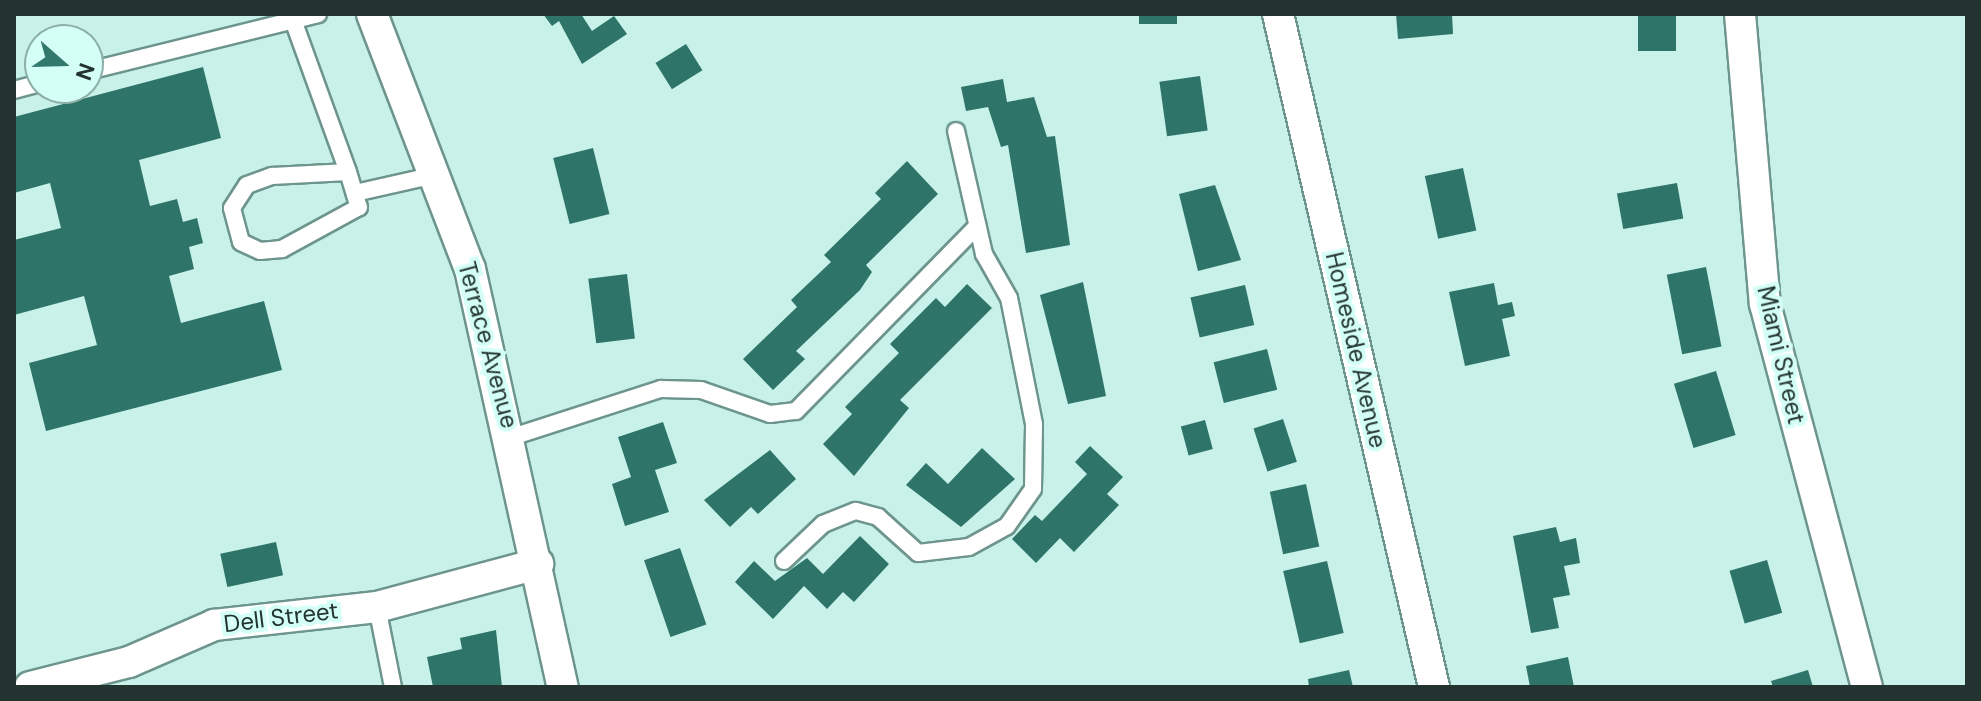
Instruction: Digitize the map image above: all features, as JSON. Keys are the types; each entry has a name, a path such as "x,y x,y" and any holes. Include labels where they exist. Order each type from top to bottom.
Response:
{"street":[{"name":"Terrace Avenue","path":"372,14 470,269 512,437 563,687"},
{"name":"Homeside Avenue","path":"1278,14 1434,687"},
{"name":"Miami Street","path":"1740,14 1765,304 1867,687"},
{"name":"Dell Street","path":"30,687 129,662 214,625 377,607 538,564"}],"lane":[{"path":"104,67 318,14"},
{"path":"293,20 348,172 359,207 282,249 250,248 234,229 232,208 254,181 348,172"},
{"path":"784,561 823,524 856,511 878,517 918,553 969,547 1007,526 1029,498 1034,424 1009,298 977,226 956,131"},
{"path":"355,193 435,175"},
{"path":"512,437 661,389 701,390 770,414 796,411 977,226"},
{"path":"377,607 393,687"}],"building":[{"path":"543,14 581,14 592,31 614,16 627,34 582,64 559,21 552,26"},
{"path":"1139,14 1177,14 1177,24 1139,24"},
{"path":"1396,14 1452,14 1453,34 1398,39"},
{"path":"1638,14 1676,14 1676,51 1638,51"},
{"path":"686,44 702,70 672,89 655,63"},
{"path":"203,67 221,138 139,160 150,206 177,199 183,222 197,218 203,243 189,247 194,269 169,276 181,323 264,301 282,370 46,431 29,363 97,345 84,296 14,315 14,240 61,228 50,183 14,193 14,117 63,104 104,104 104,93"},
{"path":"1200,76 1208,130 1167,136 1159,82"},
{"path":"1003,79 1007,102 1034,97 1047,137 1055,136 1070,245 1026,253 1008,145 1001,147 988,107 966,111 961,87"},
{"path":"593,148 609,214 570,224 553,158"},
{"path":"907,161 938,194 866,265 872,272 860,290 796,351 805,359 773,390 743,359 797,307 791,300 831,262 824,255 881,199 875,193"},
{"path":"1463,168 1476,231 1438,239 1425,176"},
{"path":"1677,183 1683,218 1623,229 1617,194"},
{"path":"1215,185 1241,260 1198,271 1179,194"},
{"path":"1706,267 1721,347 1682,354 1667,275"},
{"path":"627,274 635,339 596,343 588,279"},
{"path":"1083,282 1106,396 1068,404 1040,295"},
{"path":"1494,283 1498,305 1512,302 1515,316 1502,319 1510,356 1465,366 1449,292"},
{"path":"967,284 992,308 900,400 909,408 854,476 823,444 852,414 845,407 899,353 890,344 936,298 945,307"},
{"path":"1245,285 1254,325 1200,338 1190,298"},
{"path":"1267,349 1277,390 1224,403 1214,362"},
{"path":"1716,371 1736,435 1694,448 1674,384"},
{"path":"1283,419 1297,462 1267,471 1254,429"},
{"path":"1205,420 1213,449 1189,455 1181,426"},
{"path":"663,422 677,463 655,470 669,512 625,526 612,484 631,477 618,437"},
{"path":"1090,446 1123,477 1107,494 1119,505 1074,552 1060,538 1036,563 1012,539 1035,515 1042,521 1087,474 1075,462"},
{"path":"982,448 1015,479 961,527 906,485 926,463 948,484"},
{"path":"770,450 796,479 758,514 751,507 730,527 704,500"},
{"path":"1306,484 1319,547 1283,554 1270,492"},
{"path":"1556,527 1560,542 1576,538 1580,563 1564,566 1570,595 1553,598 1559,628 1531,633 1513,536"},
{"path":"860,536 889,564 854,602 843,592 827,609 804,586 773,619 735,582 754,561 775,581 807,558 823,574"},
{"path":"276,542 283,575 227,587 220,554"},
{"path":"680,548 706,625 670,637 644,560"},
{"path":"1767,560 1782,613 1745,624 1730,571"},
{"path":"1327,561 1344,633 1300,643 1283,571"},
{"path":"496,630 502,687 433,687 427,657 462,649 460,638"},
{"path":"1568,657 1574,687 1530,687 1526,666"},
{"path":"1349,670 1353,687 1309,687 1308,679"},
{"path":"1808,670 1813,687 1773,687 1771,681"}]}
